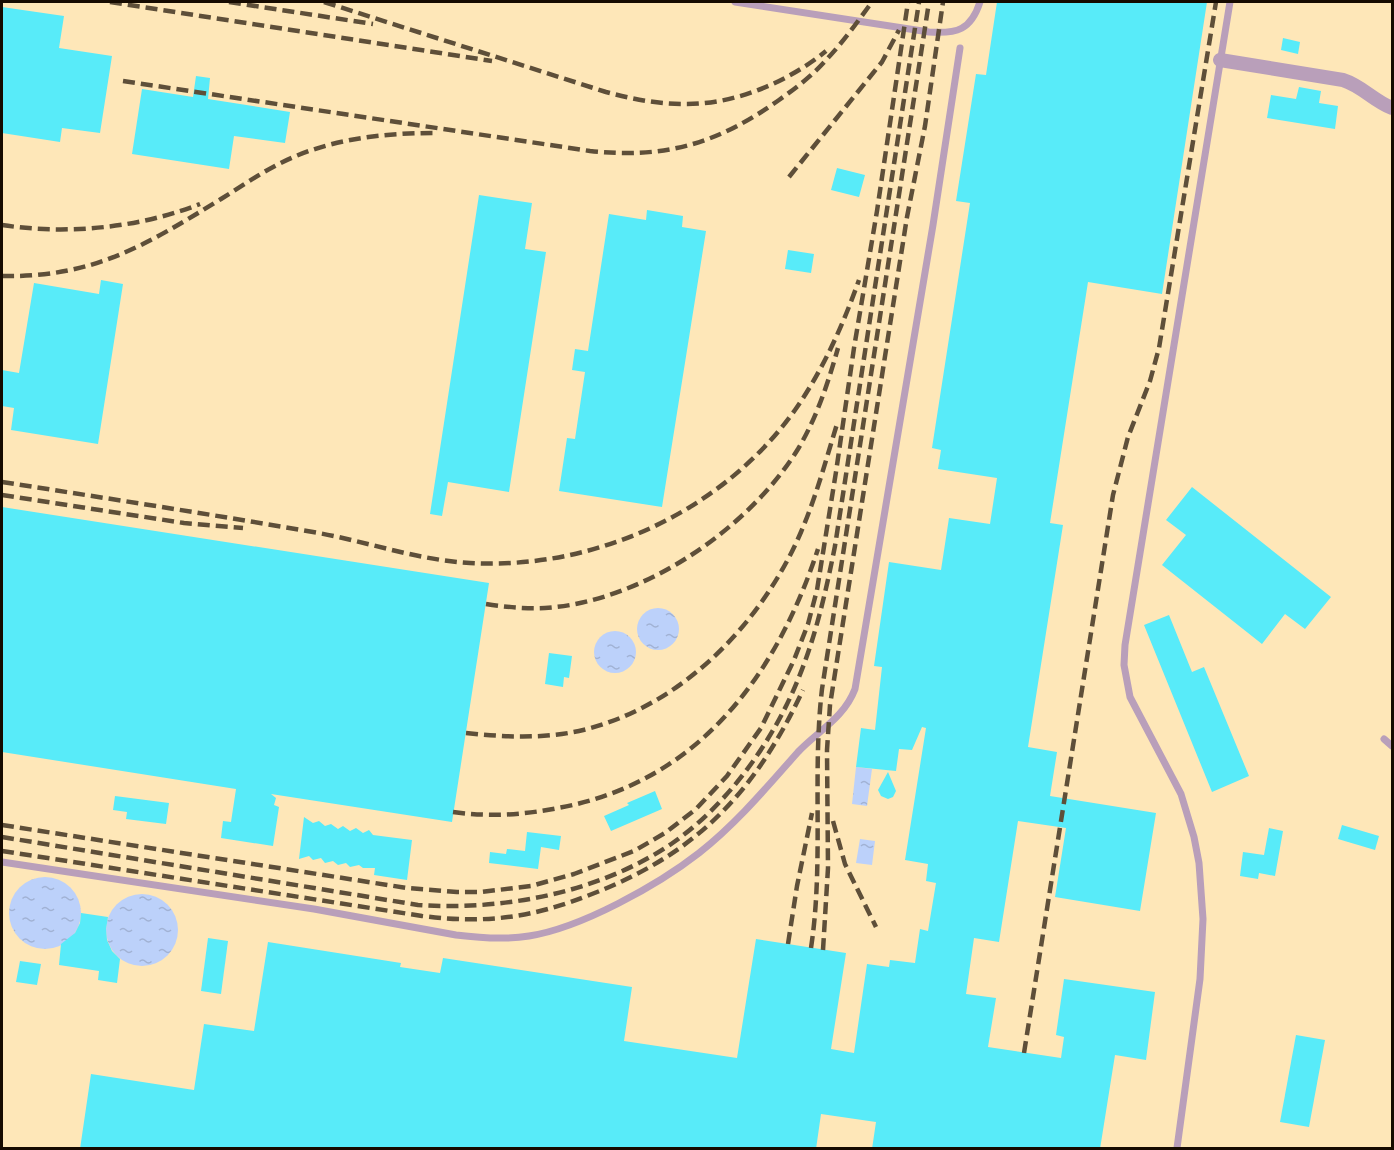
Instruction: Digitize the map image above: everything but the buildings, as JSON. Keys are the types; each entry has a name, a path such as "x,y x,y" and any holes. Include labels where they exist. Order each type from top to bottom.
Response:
{"street":[{"path":"1220,60 1343,80 1354,84 1392,108"}],"lane":[{"path":"735,2 946,33 964,27 972,20 980,2"},
{"path":"1177,1149 1200,979 1203,919 1199,863 1181,794 1131,697 1126,681 1125,655 1144,520 1230,2"},
{"path":"2,862 314,909 456,934 501,938 549,932 592,915 664,878 699,853 737,817 805,745 844,710 855,689 960,48"},
{"path":"1384,739 1392,746"}],"water":[{"path":"658,608 673,614 679,629 673,644 658,650 643,644 637,629 643,614"},
{"path":"615,631 630,637 636,652 630,667 615,673 600,667 594,652 600,637"},
{"path":"856,767 872,769 867,806 852,804"},
{"path":"860,839 875,841 872,865 856,863"},
{"path":"45,877 65,883 75,893 81,913 75,933 65,943 45,949 25,943 15,933 9,913 15,893 25,883"},
{"path":"142,894 162,900 172,910 178,930 172,950 162,960 142,966 122,960 112,950 106,930 112,910 122,900"}],"railway":[{"path":"110,2 492,61"},
{"path":"229,2 373,24"},
{"path":"324,2 606,92 664,103 703,103 760,90 795,72 826,51"},
{"path":"123,81 590,151 642,153 666,150 712,138 756,115 792,91 816,70 839,45 872,2"},
{"path":"2,825 407,888 481,892 531,886 574,874 634,851 665,833 696,809 727,776 761,728 794,660 808,624 817,590 908,2"},
{"path":"2,837 418,905 485,905 552,894 616,874 674,842 713,809 748,768 777,724 799,677 820,613 835,546 919,2"},
{"path":"811,948 817,883 818,754 822,689 929,2"},
{"path":"823,950 828,868 827,750 830,705 907,217 925,126 943,2"},
{"path":"1024,1053 1113,495 1128,437 1150,381 1159,348 1216,2"},
{"path":"789,177 882,62 899,30"},
{"path":"2,276 64,271 118,256 168,231 276,165 312,150 364,138 434,133"},
{"path":"2,225 52,229 103,227 152,219 200,204"},
{"path":"2,482 313,532 450,561 517,563 563,556 609,545 652,527 693,505 731,478 765,446 795,410 823,363 859,280"},
{"path":"486,604 516,608 545,608 581,603 618,592 689,557 751,507 777,479 811,425 838,348"},
{"path":"466,733 522,737 551,735 579,731 616,720 651,703 683,682 713,658 740,630 764,599 784,566 801,532 837,424"},
{"path":"2,495 184,523 243,528"},
{"path":"453,812 493,815 532,812 558,808 607,795 651,775 690,749 724,717 754,681 779,640 800,596 818,549"},
{"path":"2,851 422,916 488,919 529,914 570,902 630,878 693,838 743,789 765,759 803,690"},
{"path":"788,944 812,813"},
{"path":"833,821 845,864 876,927"}]}
